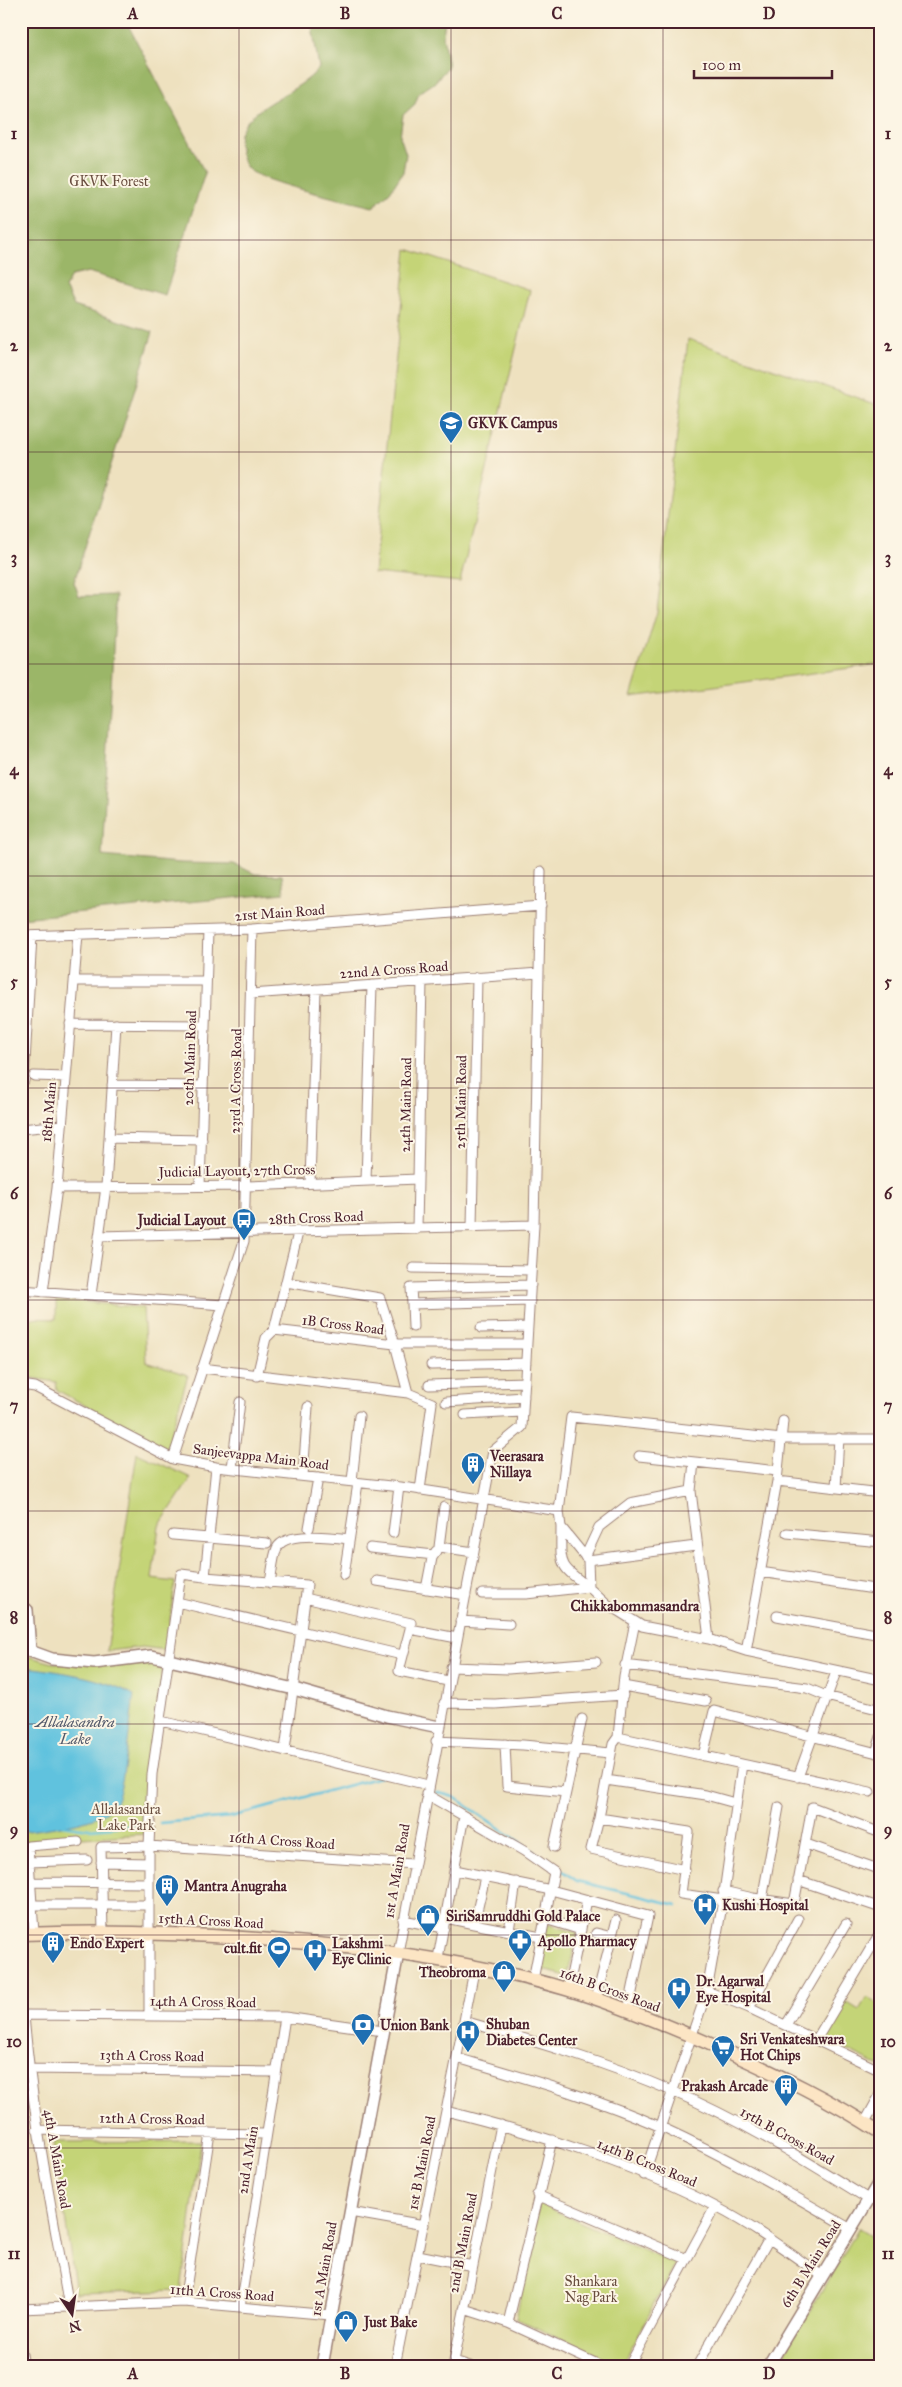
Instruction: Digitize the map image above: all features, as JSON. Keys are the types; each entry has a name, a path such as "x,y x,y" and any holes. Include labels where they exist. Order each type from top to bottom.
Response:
{"main road":[{"name":"15th A Cross Road","path":"28,1933 149,1933 264,1939 398,1953"},
{"name":"16th B Cross Road","path":"398,1953 438,1958 476,1966 596,1999 692,2036 793,2081 881,2133"}],"street":[{"path":"465,1415 523,1412 534,1225 541,871"},
{"name":"21st Main Road","path":"21,936 252,929 540,906"},
{"name":"23rd A Cross Road","path":"173,1459 245,1234 248,1186 252,929"},
{"name":"20th Main Road","path":"200,1186 208,930"},
{"name":"18th Main","path":"43,1292 57,1188 78,934"},
{"path":"23,1081 25,987 32,936"},
{"name":"22nd A Cross Road","path":"251,994 539,973"},
{"name":"25th Main Road","path":"472,1227 477,977"},
{"path":"74,981 206,980"},
{"name":"24th Main Road","path":"417,1229 422,982"},
{"path":"366,1181 372,985"},
{"path":"310,1183 316,989"},
{"path":"70,1024 205,1025"},
{"path":"91,1295 106,1187 116,1024"},
{"path":"34,1076 66,1077"},
{"path":"112,1084 203,1086"},
{"path":"21,1134 22,1129 62,1125"},
{"path":"109,1138 202,1140"},
{"name":"Judicial Layout, 27th Cross","path":"57,1188 248,1186 418,1179"},
{"name":"28th Cross Road","path":"100,1236 298,1233 534,1225"},
{"path":"257,1376 266,1338 274,1330 298,1233"},
{"path":"413,1268 531,1270"},
{"path":"286,1282 380,1298 396,1344 527,1344"},
{"path":"413,1327 411,1288 531,1286"},
{"path":"21,1290 223,1305"},
{"path":"412,1304 530,1301"},
{"path":"480,1328 528,1327"},
{"name":"1B Cross Road","path":"274,1330 396,1344 408,1393"},
{"path":"431,1365 526,1363"},
{"path":"202,1368 408,1393 432,1403 420,1490"},
{"path":"429,1384 525,1382"},
{"name":"Sanjeevappa Main Road","path":"21,1385 35,1387 173,1459 216,1467 399,1487 559,1511"},
{"path":"446,1402 524,1397"},
{"path":"232,1468 240,1402"},
{"path":"303,1476 308,1407"},
{"name":"1st A Main Road","path":"322,2366 426,1794 493,1450 522,1426 523,1412"},
{"path":"344,1575 355,1482 359,1416"},
{"path":"881,1439 782,1439 571,1416 559,1511 560,1559 563,1565 607,1604 634,1622 642,1626 709,1639 746,1651 836,1672 881,1680"},
{"path":"746,1651 778,1476 783,1421"},
{"path":"836,1488 839,1438"},
{"path":"639,1456 694,1462 836,1488 881,1493"},
{"path":"694,1462 691,1491 696,1546 709,1639"},
{"path":"205,1577 216,1467"},
{"path":"309,1528 318,1478"},
{"path":"393,1533 399,1487"},
{"path":"589,1587 586,1559 599,1527 630,1503 691,1491"},
{"path":"426,1589 437,1551 444,1507"},
{"path":"560,1527 586,1559"},
{"path":"788,1533 881,1542"},
{"path":"173,1536 208,1537 267,1544"},
{"path":"270,1583 276,1549 281,1542 288,1538 312,1536 349,1539"},
{"path":"586,1559 696,1546"},
{"path":"370,1548 474,1552"},
{"path":"760,1572 881,1590"},
{"path":"149,2015 149,1846 152,1774 181,1574 307,1586 285,1750"},
{"path":"377,1581 466,1595"},
{"path":"482,1594 526,1594 589,1587"},
{"path":"305,1598 410,1623 400,1671 448,1681"},
{"path":"177,1602 402,1655"},
{"path":"21,1606 27,1610 30,1651 52,1659 94,1663 150,1656 294,1689 387,1716 439,1727"},
{"path":"777,1616 881,1635"},
{"path":"460,1621 509,1624"},
{"path":"634,1622 625,1665 618,1737 613,1744 611,1752 591,1850 684,1870"},
{"path":"410,1629 457,1638"},
{"path":"451,1668 508,1669 596,1662"},
{"path":"625,1665 807,1688 826,1696 881,1710"},
{"path":"798,1777 811,1736 836,1672"},
{"path":"444,1703 494,1704 623,1690 706,1701"},
{"path":"703,1756 714,1711 878,1753 881,1737"},
{"path":"554,1848 582,1719"},
{"path":"161,1721 428,1785"},
{"path":"618,1737 870,1792"},
{"path":"436,1741 611,1752"},
{"path":"505,1744 507,1786 566,1792"},
{"path":"644,2175 707,1991 742,1764"},
{"path":"606,1780 706,1795 735,1803"},
{"path":"426,1794 524,1851 554,1872 532,1980"},
{"path":"599,1818 689,1832 681,1894 723,1895 794,1904 812,1807 881,1833"},
{"path":"762,1900 779,1808"},
{"path":"438,1958 464,1816"},
{"path":"28,1933 32,1904 31,1882 27,1867 28,1846 78,1842"},
{"path":"806,1844 881,1870"},
{"name":"16th A Cross Road","path":"101,1862 101,1847 149,1846 413,1864"},
{"path":"27,1867 86,1860"},
{"path":"103,1932 101,1862 149,1863"},
{"path":"455,1870 551,1890 648,1916 628,2011"},
{"path":"474,1924 486,1877"},
{"path":"798,1880 881,1908"},
{"path":"31,1882 149,1883"},
{"path":"509,1931 516,1882"},
{"path":"21,1893 31,1893"},
{"path":"568,1990 587,1900"},
{"path":"32,1904 149,1905"},
{"path":"446,1918 541,1937"},
{"path":"545,1919 581,1930"},
{"path":"749,2008 798,1919"},
{"path":"404,1920 444,1928"},
{"path":"596,1999 616,1920"},
{"path":"786,2025 846,1924"},
{"path":"816,2040 881,1931"},
{"path":"596,1933 612,1937"},
{"name":"1st B Main Road","path":"395,2366 476,1966"},
{"path":"707,1991 786,2025 881,2071"},
{"name":"14th A Cross Road","path":"23,2015 285,2017 383,2031"},
{"name":"4th A Main Road","path":"23,2015 28,2069 37,2130 70,2306"},
{"name":"2nd A Main","path":"240,2307 285,2017"},
{"name":"15th B Cross Road","path":"464,2021 558,2048 673,2091 788,2149 868,2199"},
{"path":"457,2058 552,2086 660,2127 770,2181 851,2229"},
{"name":"13th A Cross Road","path":"28,2069 276,2072"},
{"path":"865,2122 881,2093"},
{"name":"14th B Cross Road","path":"446,2111 552,2140 644,2175 715,2207 769,2238 821,2275"},
{"name":"2nd B Main Road","path":"453,2363 500,2125"},
{"name":"12th A Cross Road","path":"37,2130 266,2134"},
{"path":"184,2302 210,2133"},
{"path":"508,2323 537,2195 552,2140"},
{"name":"6th B Main Road","path":"768,2366 821,2275 881,2179"},
{"path":"537,2195 687,2259"},
{"path":"629,2366 715,2207"},
{"path":"350,2212 424,2225"},
{"path":"697,2366 769,2238"},
{"path":"418,2254 473,2266"},
{"name":"11th A Cross Road","path":"21,2309 184,2302 331,2315"},
{"path":"464,2308 508,2323 602,2366"},
{"path":"21,2349 24,2366"},
{"path":"453,2363 470,2366"}],"green space":[{"name":"GKVK Forest","path":"21,21 126,21 205,173 165,295 88,272 71,276 65,288 74,306 153,332 74,582 79,596 116,595 102,856 181,863 234,864 255,874 282,875 284,893 21,918"},
{"path":"306,21 445,21 443,36 448,67 434,83 419,93 415,104 403,115 400,136 406,154 403,172 390,192 373,207 270,180 248,169 243,161 239,138 242,129 249,119 268,104 311,77 319,68 312,26"},
{"path":"407,249 530,290 460,582 374,573"},
{"path":"688,339 881,406 881,664 631,697 657,612"},
{"path":"56,1299 143,1308 146,1362 188,1375 166,1450 57,1390 56,1382 21,1376 21,1318 56,1319"},
{"path":"137,1453 191,1478 159,1526 152,1579 175,1582 166,1650 142,1647 107,1651"},
{"name":"Allalasandra Lake","path":"21,1612 27,1656 53,1663 147,1661 163,1664 144,1834 21,1842"},
{"path":"547,1924 578,1933 567,1976 538,1969"},
{"path":"867,1997 879,2004 881,2002 881,2067 820,2037 843,2000 859,2010"},
{"path":"201,2141 181,2290 76,2293 54,2142"},
{"name":"Shankara Nag Park","path":"539,2204 676,2264 622,2365 516,2319"},
{"path":"859,2228 881,2242 881,2366 777,2366"}],"water":[{"name":"Allalasandra Lake","path":"21,1666 93,1679 134,1695 121,1784 115,1804 108,1811 85,1821 21,1832"}],"waterway":[{"path":"160,1823 231,1817 380,1777"},
{"path":"436,1792 454,1797 577,1881 677,1905"},
{"path":"62,1825 89,1829 135,1825"}],"place":[{"name":"GKVK Campus","path":"451,444"},
{"name":"Judicial Layout","path":"244,1241"},
{"name":"Veerasara Nillaya","path":"473,1485"},
{"name":"Mantra Anugraha","path":"167,1907"},
{"name":"Kushi Hospital","path":"705,1926"},
{"name":"SiriSamruddhi Gold Palace","path":"428,1937"},
{"name":"Apollo Pharmacy","path":"520,1962"},
{"name":"Endo Expert","path":"53,1964"},
{"name":"cult.fit","path":"279,1969"},
{"name":"Lakshmi Eye Clinic","path":"315,1972"},
{"name":"Theobroma","path":"504,1993"},
{"name":"Dr. Agarwal Eye Hospital","path":"679,2010"},
{"name":"Union Bank","path":"363,2046"},
{"name":"Shuban Diabetes Center","path":"468,2053"},
{"name":"Sri Venkateshwara Hot Chips","path":"723,2068"},
{"name":"Prakash Arcade","path":"786,2107"},
{"name":"Just Bake","path":"346,2343"}],"district":[{"name":"Chikkabommasandra","path":"635,1606"}],"park label":[{"name":"Allalasandra Lake Park","path":"126,1818"}]}
